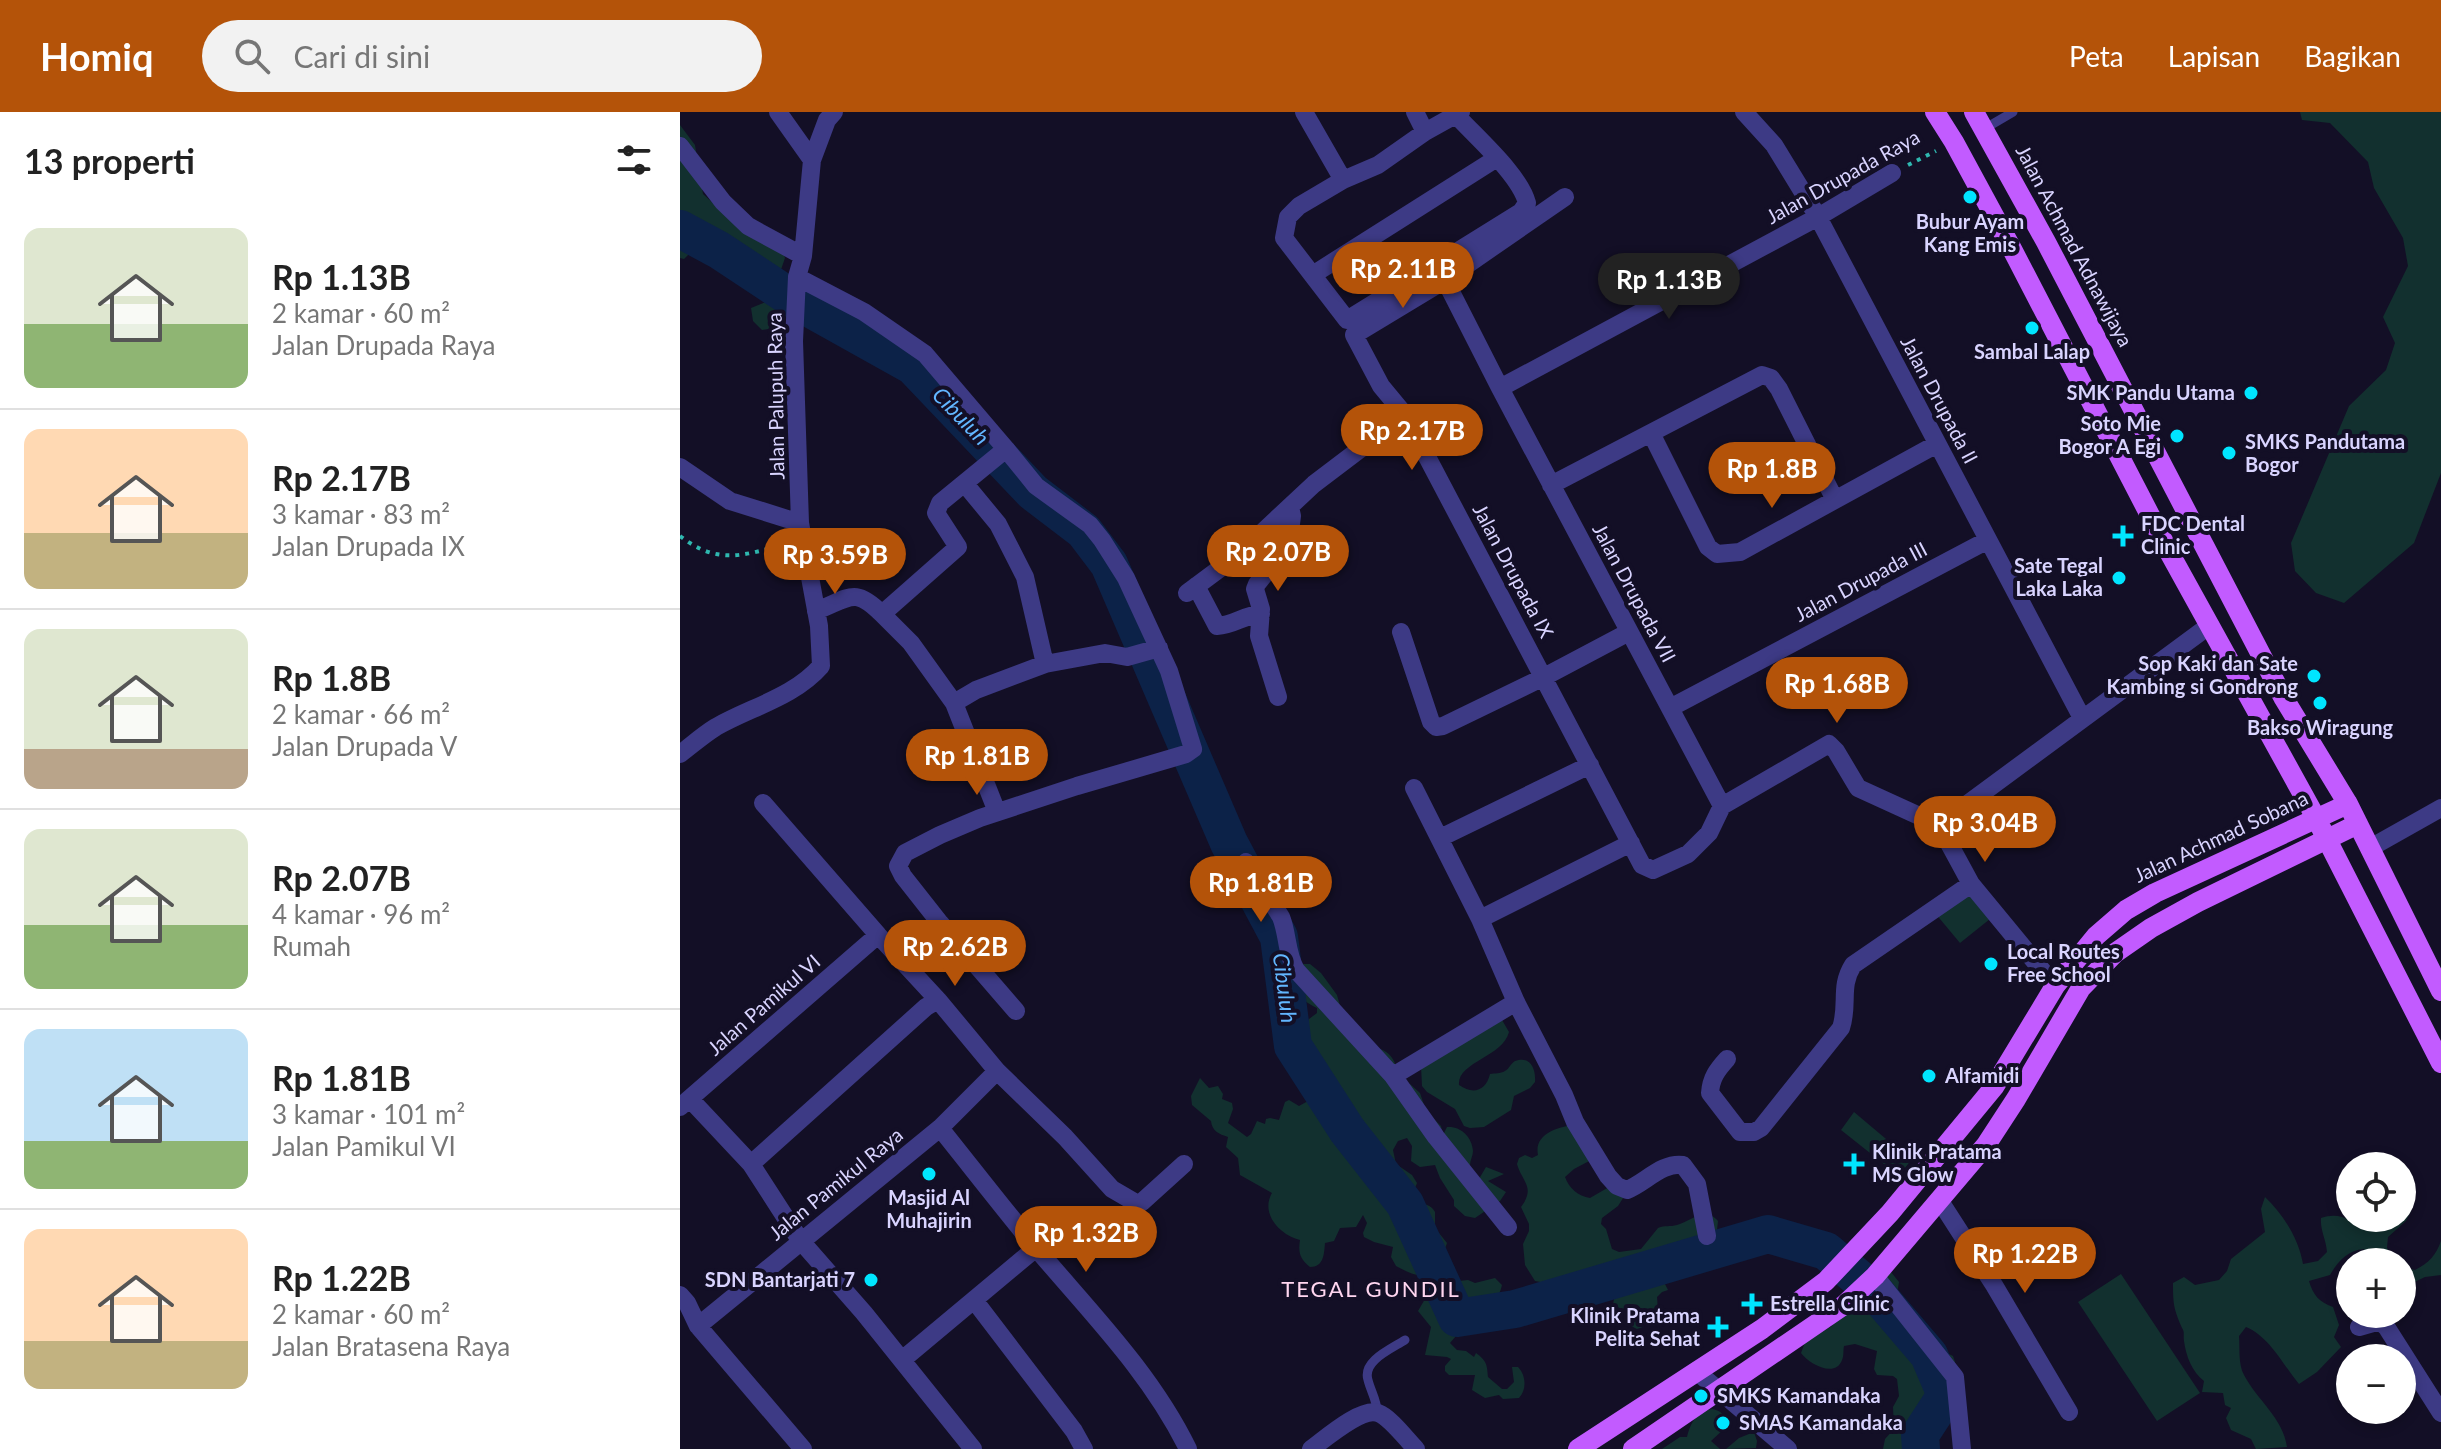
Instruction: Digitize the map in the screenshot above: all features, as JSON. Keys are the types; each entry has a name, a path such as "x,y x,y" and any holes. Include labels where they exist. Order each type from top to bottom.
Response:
{"main road":[{"path":"1935,112 2012,249 2169,552 2328,840 2441,1063"},
{"name":"Jalan Achmad Adnawijaya","path":"1979,120 2041,232 2242,621 2283,697 2348,804 2440,986"},
{"path":"2012,249 2041,232"},
{"name":"Jalan Achmad Sobana","path":"1578,1449 1762,1329 1826,1281 1935,1160 1994,1087 2055,986 2096,936 2126,910 2155,893 2348,804"},
{"path":"1633,1449 1844,1305 1873,1278 1986,1145 2081,988 2115,953 2151,928 2358,824"}],"street":[{"path":"778,112 812,160"},
{"name":"Jalan Palupuh Raya","path":"680,754 713,729 787,693 811,678 821,666 816,611 801,526 794,341 797,284 803,256 812,160 827,120 834,112"},
{"path":"1304,112 1343,180"},
{"path":"1415,112 1425,132"},
{"name":"Jalan Drupada II","path":"1744,112 1774,145 1818,217 2082,718"},
{"path":"1459,114 1524,192 1527,203 1521,212 1440,272 1347,320 1284,238 1288,217 1299,206 1343,180 1378,165 1425,132 1459,114"},
{"path":"680,146 723,202 748,226 803,256"},
{"path":"1314,274 1497,158"},
{"name":"Jalan Drupada Raya","path":"1500,388 1818,217 1892,173"},
{"name":"Jalan Drupada IX","path":"1565,197 1440,272 1354,335 1381,386 1405,415 1631,843"},
{"name":"Jalan Drupada VII","path":"1440,272 1722,806"},
{"path":"797,284 864,312 925,354 1000,454 1036,486 1090,525 1126,578 1153,650 1169,671 1190,752 997,812 905,853 898,866 940,923 1016,1011"},
{"path":"1551,485 1762,375 1771,378 1835,500"},
{"path":"1261,614 1245,616 1231,625 1217,626 1192,590 1238,555 1314,484 1405,415"},
{"path":"1651,433 1708,547 1717,554 1740,552 1937,444"},
{"path":"882,614 958,547 936,513 940,503 1000,454"},
{"path":"680,467 730,501 801,526"},
{"path":"965,484 998,524 1025,577 1045,664"},
{"path":"1278,697 1259,636 1261,614 1255,589 1276,560 1290,531 1290,507"},
{"name":"Jalan Drupada III","path":"1670,708 1988,540"},
{"path":"816,611 856,596 864,598 911,643 954,703 997,812"},
{"path":"1939,825 2210,625"},
{"path":"1401,632 1431,722 1436,727 1544,677 1629,632"},
{"path":"954,703 976,690 1045,664 1105,653 1127,657 1153,650"},
{"path":"1480,919 1631,843 1642,865 1653,870 1688,854 1709,833 1722,806 1829,744 1858,788 1939,825 1971,884 2055,986"},
{"path":"1440,838 1590,765"},
{"path":"1414,788 1480,919 1516,1002 1575,1122 1614,1183 1627,1190 1675,1164 1683,1165 1697,1184 1707,1236"},
{"path":"763,803 997,1071 1065,1137 1112,1189 1136,1203 1142,1202 1184,1164"},
{"path":"2370,848 2441,808"},
{"path":"1246,862 1281,917 1289,958 1296,970 1393,1076 1436,1137 1508,1227"},
{"path":"1727,1059 1710,1083 1710,1093 1740,1132 1754,1132 1761,1128 1841,1028 1846,977 1853,965 1971,884"},
{"name":"Jalan Pamikul VI","path":"685,1103 878,935"},
{"path":"751,1164 926,1007 938,1000"},
{"path":"1393,1076 1516,1002"},
{"name":"Jalan Pamikul Raya","path":"698,1326 940,1128 997,1071"},
{"path":"685,1103 751,1164 800,1240 973,1449"},
{"path":"940,1128 1036,1248 1105,1327 1171,1419 1188,1449"},
{"path":"1940,1201 2069,1412"},
{"path":"902,1360 1036,1248"},
{"path":"1873,1278 1955,1377 1962,1449"},
{"path":"680,1295 698,1326 803,1449"},
{"path":"974,1300 1074,1431 1084,1449"},
{"path":"2387,1328 2441,1413"},
{"path":"1696,1371 1788,1449"},
{"path":"1311,1449 1364,1413 1377,1412 1416,1449"}],"lane":[{"path":"1979,120 2013,112"},
{"path":"1377,1412 1367,1370 1371,1362 1405,1340"}],"path":[{"name":"Jalan Drupada Raya","path":"1892,173 1954,142"},
{"path":"680,536 698,550 741,556 789,543 801,526"}],"green space":[{"path":"2300,112 2441,112 2441,473 2414,543 2344,603 2316,593 2295,571 2291,543 2349,406 2386,370 2395,343 2383,317 2408,266 2403,238 2374,188 2368,162 2330,123 2302,120"},
{"path":"680,125 695,145 703,194 781,245 785,258 775,287 782,316 775,328 762,330 753,321 751,308 766,302 768,289 766,275 758,265 748,258 706,246 693,250 684,259 680,258"},
{"path":"1973,885 1995,915 1960,943 1935,913"},
{"path":"1301,964 1310,964 1321,973 1337,995 1341,1009 1378,1048 1392,1057 1399,1082 1410,1084 1420,1093 1426,1111 1441,1126 1443,1135 1447,1127 1452,1127 1468,1137 1473,1151 1470,1167 1476,1184 1486,1167 1504,1174 1488,1181 1506,1192 1500,1201 1475,1218 1465,1216 1454,1206 1454,1200 1435,1165 1420,1167 1411,1161 1412,1146 1407,1138 1398,1141 1393,1150 1396,1164 1412,1175 1417,1183 1411,1198 1430,1206 1435,1212 1435,1228 1447,1243 1442,1257 1454,1266 1459,1281 1475,1283 1495,1278 1502,1285 1496,1297 1478,1301 1462,1314 1456,1324 1456,1336 1450,1343 1457,1350 1466,1351 1474,1357 1476,1353 1480,1356 1486,1364 1488,1377 1502,1389 1507,1389 1514,1382 1512,1367 1518,1367 1524,1382 1519,1398 1503,1399 1499,1395 1485,1398 1472,1390 1475,1375 1449,1375 1445,1366 1451,1359 1425,1355 1431,1327 1418,1311 1425,1299 1421,1283 1424,1280 1396,1266 1391,1257 1393,1247 1364,1237 1367,1223 1363,1215 1356,1227 1340,1228 1334,1241 1325,1243 1318,1265 1310,1267 1300,1255 1300,1240 1286,1234 1270,1216 1268,1208 1272,1193 1240,1175 1238,1158 1226,1147 1228,1137 1216,1132 1211,1121 1192,1105 1191,1096 1200,1078 1209,1088 1218,1086 1223,1094 1222,1099 1232,1103 1228,1123 1247,1137 1257,1121 1265,1124 1266,1119 1279,1120 1285,1102 1289,1100 1299,1106 1308,1101 1318,1067 1308,1055 1311,1043 1288,1035 1281,1026 1281,1021 1289,1017 1301,1031 1317,1013 1317,1008 1295,991 1291,981 1291,974"},
{"path":"1502,1020 1509,1032 1505,1041 1465,1071 1459,1085 1478,1090 1490,1074 1503,1072 1520,1060 1529,1062 1535,1073 1535,1082 1514,1096 1511,1110 1484,1127 1470,1128 1464,1126 1455,1109 1422,1086 1421,1066"},
{"path":"1854,1112 1911,1160 1899,1176 1841,1130"},
{"path":"1572,1125 1587,1127 1594,1140 1593,1159 1565,1177 1569,1185 1590,1198 1609,1187 1625,1195 1618,1206 1602,1218 1601,1224 1606,1229 1612,1249 1619,1252 1641,1249 1658,1228 1677,1225 1698,1216 1708,1215 1718,1221 1715,1249 1708,1254 1688,1263 1663,1258 1659,1262 1668,1290 1657,1297 1656,1313 1643,1327 1637,1329 1631,1326 1631,1313 1613,1305 1617,1278 1612,1264 1606,1267 1600,1279 1578,1296 1561,1286 1535,1281 1525,1265 1523,1244 1529,1224 1521,1207 1528,1189 1517,1164 1519,1158 1538,1155 1539,1142 1547,1134"},
{"path":"2265,1197 2290,1228 2303,1264 2318,1261 2327,1252 2321,1218 2336,1217 2336,1232 2394,1232 2388,1237 2387,1248 2336,1248 2336,1265 2330,1275 2309,1281 2317,1297 2333,1307 2338,1328 2334,1337 2339,1344 2336,1344 2336,1352 2317,1372 2299,1384 2262,1337 2246,1327 2239,1336 2242,1371 2275,1418 2287,1447 2256,1449 2251,1439 2231,1430 2226,1418 2231,1408 2225,1405 2223,1393 2202,1392 2204,1381 2193,1368 2186,1352 2183,1331 2174,1307 2173,1283 2184,1277 2195,1285 2219,1280 2227,1271 2231,1259 2265,1232 2261,1209"},
{"path":"2441,1241 2441,1275 2416,1281 2416,1269 2434,1254"},
{"path":"1891,1272 1899,1282 1897,1294 1915,1338 1914,1351 1917,1356 1934,1366 1940,1356 1947,1353 1953,1356 1955,1362 1950,1403 1930,1414 1934,1425 1924,1428 1922,1449 1883,1449 1885,1439 1894,1429 1893,1407 1899,1396 1897,1379 1877,1375 1874,1369 1877,1351 1855,1344 1844,1346 1839,1366 1828,1369 1815,1365 1801,1353 1805,1342 1832,1326 1849,1308 1861,1307 1867,1297 1886,1300 1881,1282"},
{"path":"2121,1274 2200,1393 2157,1421 2078,1302"},
{"path":"1712,1409 1719,1411 1725,1421 1725,1428 1711,1441 1720,1449 1662,1449 1680,1437 1687,1437 1695,1418"},
{"path":"1754,1432 1756,1448 1726,1449 1739,1438"}],"waterway":[{"name":"Cibuluh","path":"680,229 719,250 793,299 913,366 1033,492 1084,531 1109,564 1229,843 1279,937 1293,1046 1347,1130 1405,1204 1457,1318 1515,1309 1768,1234 1826,1251 1876,1293 1929,1355 1946,1395 1920,1435 1921,1449"}],"place":[{"name":"Bubur Ayam Kang Emis","path":"1970,197"},
{"name":"Sambal Lalap","path":"2032,328"},
{"name":"SMK Pandu Utama","path":"2251,393"},
{"name":"Soto Mie Bogor A Egi","path":"2177,436"},
{"name":"SMKS Pandutama Bogor","path":"2229,453"},
{"name":"FDC Dental Clinic","path":"2123,536"},
{"name":"Sate Tegal Laka Laka","path":"2119,578"},
{"name":"Sop Kaki dan Sate Kambing si Gondrong","path":"2314,676"},
{"name":"Bakso Wiragung","path":"2320,703"},
{"name":"Local Routes Free School","path":"1991,964"},
{"name":"Alfamidi","path":"1929,1076"},
{"name":"Klinik Pratama MS Glow","path":"1854,1164"},
{"name":"Masjid Al Muhajirin","path":"929,1174"},
{"name":"SDN Bantarjati 7","path":"871,1280"},
{"name":"Estrella Clinic","path":"1752,1304"},
{"name":"Klinik Pratama Pelita Sehat","path":"1718,1327"},
{"name":"SMKS Kamandaka","path":"1701,1396"},
{"name":"SMAS Kamandaka","path":"1723,1423"}],"district":[{"name":"TEGAL GUNDIL","path":"1371,1289"}]}
